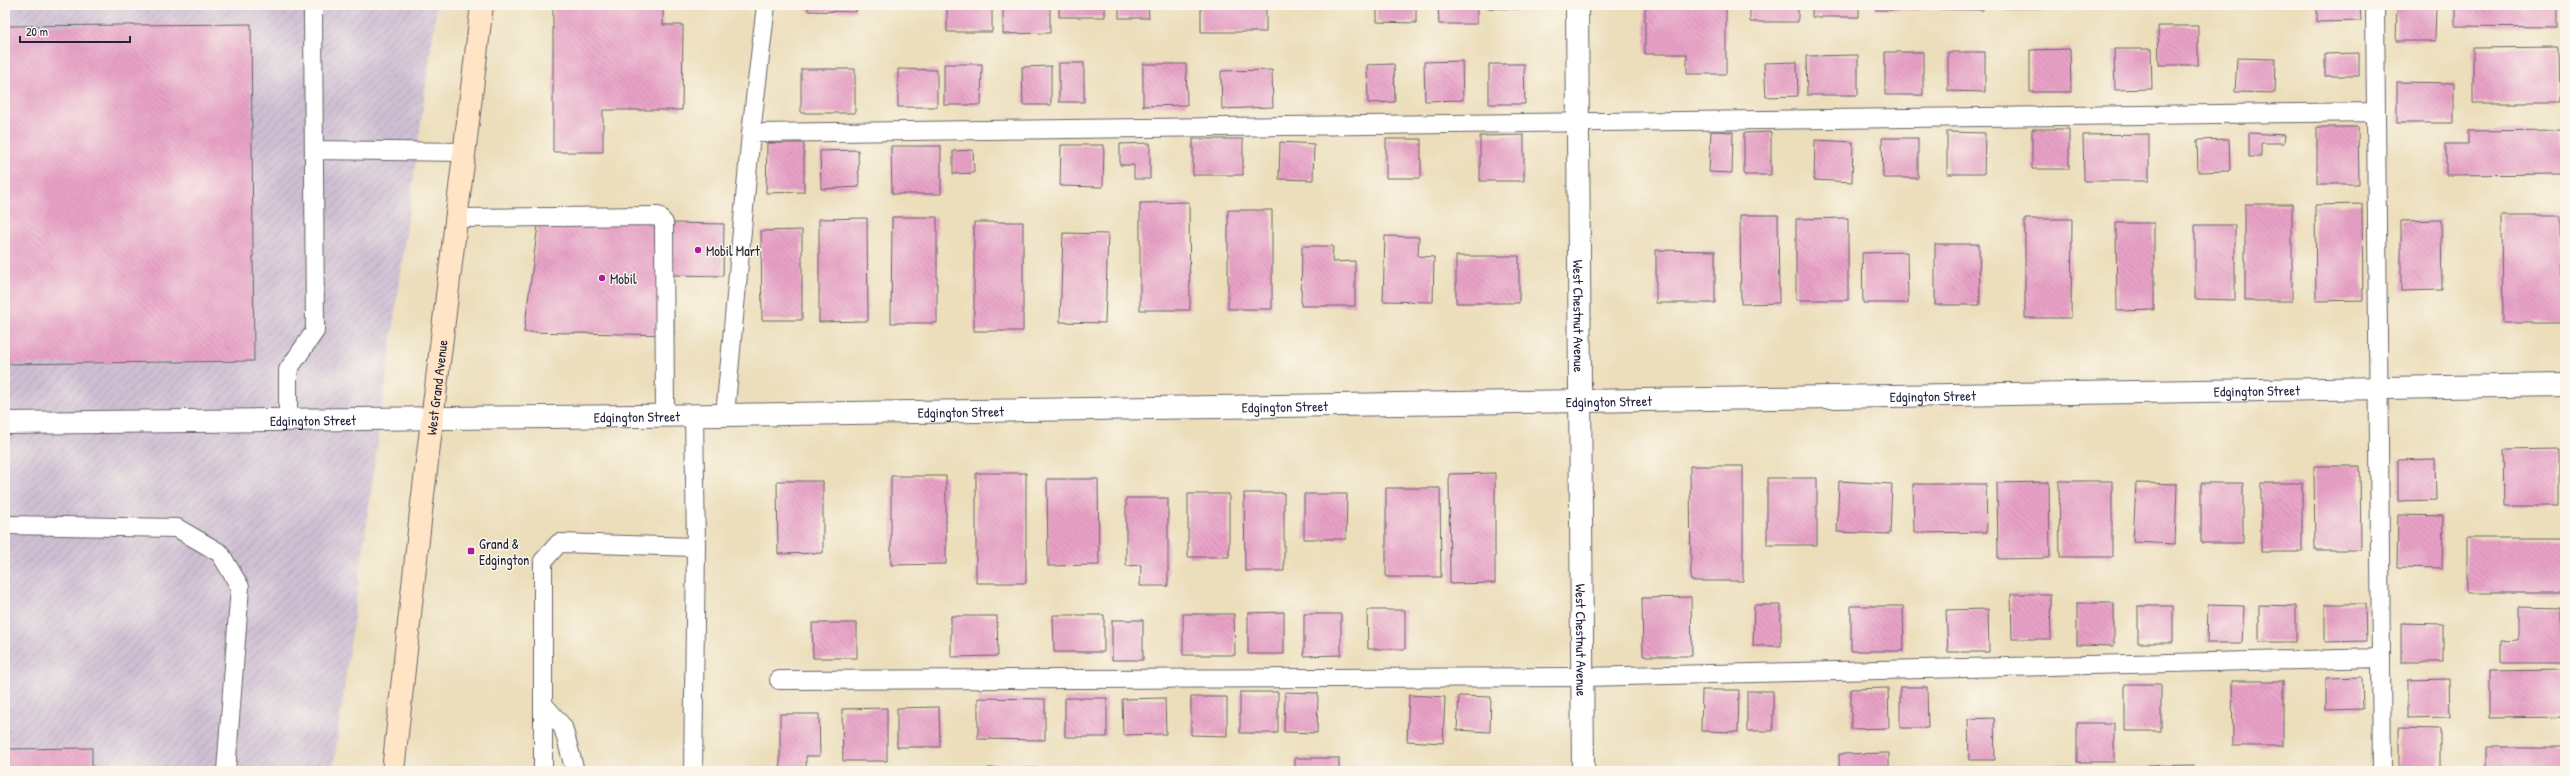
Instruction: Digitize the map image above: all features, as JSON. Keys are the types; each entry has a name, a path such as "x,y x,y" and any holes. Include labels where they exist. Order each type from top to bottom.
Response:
{"main road":[{"name":"West Grand Avenue","path":"393,771 432,418 482,5"}],"street":[{"name":"West Chestnut Avenue","path":"1577,5 1583,771"},
{"name":"Edgington Street","path":"5,423 725,415 2565,385"}],"lane":[{"path":"725,415 751,133 766,5"},
{"path":"2375,5 2382,771"},
{"path":"288,420 288,370 315,331 313,11"},
{"path":"751,133 1578,121 2376,112"},
{"path":"314,150 464,152"},
{"path":"457,218 658,216 664,223 665,415"},
{"path":"693,771 696,547 694,415"},
{"path":"5,525 177,528 220,553 240,586 226,771"},
{"path":"543,771 543,561 559,543 696,547"},
{"path":"779,680 1582,677 2381,658"},
{"path":"544,704 563,727 575,771"}],"shaded area":[{"path":"5,5 437,5 333,771 5,771"}],"building":[{"path":"553,5 663,5 663,25 683,25 682,110 603,110 603,152 553,152"},
{"path":"808,5 856,5 856,12 808,11"},
{"path":"947,5 992,5 992,32 947,32"},
{"path":"1003,5 1050,5 1050,33 1003,34"},
{"path":"1059,5 1105,5 1105,17 1059,17"},
{"path":"1119,5 1148,5 1149,18 1119,18"},
{"path":"1201,5 1266,5 1266,32 1201,32"},
{"path":"1377,5 1416,5 1416,23 1377,22"},
{"path":"1438,5 1477,5 1477,24 1439,24"},
{"path":"1486,5 1521,5 1521,9 1486,8"},
{"path":"1673,5 1726,5 1726,74 1687,74 1687,54 1645,54 1645,7 1673,8"},
{"path":"1750,5 1798,5 1798,22 1750,22"},
{"path":"1812,5 1859,5 1859,17 1812,17"},
{"path":"1875,5 1920,5 1920,10 1875,10"},
{"path":"1937,5 1983,5 1983,10 1937,9"},
{"path":"2003,5 2056,5 2056,8 2003,8"},
{"path":"2317,5 2360,5 2361,21 2317,22"},
{"path":"2397,5 2436,5 2435,41 2396,41"},
{"path":"2455,5 2558,5 2558,27 2455,26"},
{"path":"251,24 254,361 5,364 5,26"},
{"path":"2158,26 2198,26 2198,65 2159,65"},
{"path":"2559,47 2560,103 2473,103 2473,48"},
{"path":"2070,49 2071,92 2030,92 2030,50"},
{"path":"2114,49 2151,49 2152,89 2115,90"},
{"path":"1885,52 1923,52 1923,95 1885,95"},
{"path":"1948,52 1985,52 1985,92 1948,91"},
{"path":"2359,53 2359,76 2325,76 2325,54"},
{"path":"1858,55 1858,95 1807,95 1806,56"},
{"path":"2237,58 2276,59 2275,93 2235,92"},
{"path":"1462,61 1463,100 1425,101 1424,62"},
{"path":"1797,62 1798,96 1766,97 1764,63"},
{"path":"1059,63 1084,63 1084,102 1059,102"},
{"path":"944,64 982,64 981,105 944,105"},
{"path":"1143,64 1186,64 1187,105 1143,106"},
{"path":"1394,64 1395,102 1368,103 1367,65"},
{"path":"1489,64 1524,64 1525,104 1489,104"},
{"path":"1051,66 1051,105 1023,105 1022,67"},
{"path":"801,69 855,69 855,113 801,113"},
{"path":"898,69 937,70 937,107 898,107"},
{"path":"1272,70 1273,107 1222,109 1221,71"},
{"path":"2397,82 2454,83 2454,123 2397,123"},
{"path":"2317,127 2358,127 2359,184 2317,184"},
{"path":"2032,129 2069,129 2069,169 2032,169"},
{"path":"2563,130 2563,174 2446,175 2446,144 2468,144 2468,131"},
{"path":"1711,131 1733,132 1732,173 1709,172"},
{"path":"1771,132 1771,175 1744,175 1744,133"},
{"path":"1947,132 1985,133 1984,174 1947,174"},
{"path":"2249,133 2285,135 2284,143 2261,143 2261,157 2249,157"},
{"path":"2149,134 2149,181 2084,181 2083,135"},
{"path":"1524,135 1524,181 1480,181 1480,136"},
{"path":"1882,138 1918,138 1918,178 1883,178"},
{"path":"1193,139 1243,139 1243,175 1193,175"},
{"path":"1386,139 1421,139 1421,178 1386,178"},
{"path":"2229,139 2230,171 2198,172 2197,140"},
{"path":"1815,140 1853,142 1852,182 1814,180"},
{"path":"1280,142 1314,144 1313,180 1279,179"},
{"path":"767,143 804,143 804,192 766,193"},
{"path":"1150,143 1150,179 1134,179 1134,165 1120,165 1120,144"},
{"path":"1061,145 1104,145 1103,187 1060,186"},
{"path":"891,146 941,146 941,194 892,194"},
{"path":"858,150 859,187 821,189 820,151"},
{"path":"973,150 974,173 953,174 953,151"},
{"path":"1189,202 1190,310 1140,310 1140,203"},
{"path":"2245,204 2292,204 2292,301 2245,301"},
{"path":"2362,204 2363,300 2316,301 2315,205"},
{"name":"Mobil","path":"540,210 673,223 724,224 723,276 673,275 674,335 524,332"},
{"path":"1228,210 1272,210 1272,309 1228,309"},
{"path":"1740,215 1778,215 1779,303 1741,304"},
{"path":"2502,215 2561,215 2562,323 2503,323"},
{"path":"892,217 937,217 937,323 891,323"},
{"path":"867,218 868,321 819,322 819,219"},
{"path":"1848,218 1848,300 1796,300 1796,219"},
{"path":"2025,219 2072,219 2071,318 2025,318"},
{"path":"2441,220 2442,290 2401,291 2401,221"},
{"path":"974,222 1023,222 1023,331 974,331"},
{"path":"2116,223 2154,223 2154,310 2117,311"},
{"path":"2195,225 2235,225 2235,300 2195,299"},
{"path":"802,230 802,320 762,320 761,231"},
{"path":"1063,233 1108,234 1105,323 1060,322"},
{"path":"1385,236 1419,237 1418,256 1434,257 1433,302 1383,301"},
{"path":"1935,244 1979,244 1980,305 1935,305"},
{"path":"1302,246 1333,246 1332,262 1355,261 1355,306 1301,306"},
{"path":"1656,250 1715,251 1715,303 1656,303"},
{"path":"1907,252 1908,303 1863,303 1862,253"},
{"path":"1456,256 1519,256 1519,303 1456,303"},
{"path":"2559,449 2559,506 2505,506 2504,450"},
{"path":"2435,459 2436,500 2398,501 2398,460"},
{"path":"1690,466 1743,466 1743,581 1691,581"},
{"path":"2314,466 2360,466 2361,550 2315,550"},
{"path":"976,473 1026,473 1026,583 976,583"},
{"path":"1495,473 1495,583 1450,584 1449,474"},
{"path":"891,476 946,476 946,564 891,565"},
{"path":"1767,478 1817,478 1817,545 1767,545"},
{"path":"1047,479 1098,479 1099,565 1048,566"},
{"path":"777,481 823,481 823,553 778,554"},
{"path":"1839,481 1892,484 1890,534 1837,532"},
{"path":"2059,481 2112,481 2112,557 2060,557"},
{"path":"2049,482 2050,558 1998,559 1997,483"},
{"path":"2136,483 2177,484 2175,544 2133,542"},
{"path":"2201,483 2243,483 2243,543 2201,543"},
{"path":"2261,483 2302,483 2302,552 2261,552"},
{"path":"1913,484 1986,484 1987,532 1914,533"},
{"path":"1386,488 1440,488 1441,577 1386,577"},
{"path":"1244,493 1284,493 1284,571 1245,571"},
{"path":"1188,494 1229,494 1229,557 1188,557"},
{"path":"1304,494 1347,494 1346,539 1304,539"},
{"path":"1126,498 1168,498 1168,586 1140,586 1141,565 1126,566"},
{"path":"2398,515 2443,516 2442,568 2397,567"},
{"path":"2467,538 2564,538 2565,593 2467,593"},
{"path":"2011,594 2050,594 2051,639 2012,639"},
{"path":"1691,597 1692,656 1643,656 1642,598"},
{"path":"2077,603 2114,603 2114,646 2077,645"},
{"path":"2325,604 2365,604 2366,641 2325,642"},
{"path":"1754,605 1781,605 1781,646 1753,646"},
{"path":"2208,605 2244,606 2242,643 2207,643"},
{"path":"2259,605 2296,606 2296,642 2259,642"},
{"path":"1851,606 1903,606 1904,651 1851,651"},
{"path":"2138,606 2173,606 2173,643 2138,643"},
{"path":"2518,607 2562,608 2562,663 2501,663 2501,641 2518,640"},
{"path":"1988,609 1989,652 1948,652 1946,610"},
{"path":"1367,610 1405,610 1405,649 1368,649"},
{"path":"1284,612 1284,654 1248,654 1248,613"},
{"path":"1183,614 1234,614 1235,655 1183,655"},
{"path":"1304,614 1341,614 1341,655 1304,656"},
{"path":"1053,615 1104,615 1104,652 1054,652"},
{"path":"951,616 997,616 998,656 951,657"},
{"path":"1112,620 1143,620 1143,660 1112,660"},
{"path":"812,623 857,623 857,658 813,658"},
{"path":"2401,623 2443,624 2443,662 2401,662"},
{"path":"2565,670 2565,717 2489,718 2489,671"},
{"path":"2362,677 2363,709 2326,710 2326,678"},
{"path":"2449,679 2450,717 2407,718 2407,680"},
{"path":"2232,681 2283,681 2283,746 2233,746"},
{"path":"2125,684 2161,684 2161,731 2125,731"},
{"path":"1900,687 1927,687 1928,728 1900,728"},
{"path":"1888,688 1889,728 1851,729 1851,689"},
{"path":"1702,690 1739,690 1738,732 1701,731"},
{"path":"1747,691 1773,691 1773,731 1747,731"},
{"path":"1240,692 1278,692 1278,733 1240,733"},
{"path":"1285,692 1318,693 1317,733 1284,732"},
{"path":"1409,695 1445,697 1443,743 1407,741"},
{"path":"1459,696 1491,697 1490,732 1457,730"},
{"path":"1191,697 1227,697 1227,736 1191,735"},
{"path":"978,698 1045,699 1045,740 978,739"},
{"path":"1065,698 1107,698 1107,737 1065,737"},
{"path":"1165,698 1166,734 1123,735 1122,699"},
{"path":"939,707 940,747 897,747 897,708"},
{"path":"887,708 887,761 843,761 842,709"},
{"path":"780,714 819,714 820,756 806,756 806,771 780,771"},
{"path":"1994,718 1995,760 1969,760 1968,719"},
{"path":"2077,723 2114,723 2114,762 2077,762"},
{"path":"2399,728 2440,729 2440,770 2399,771"},
{"path":"2486,747 2565,747 2565,771 2486,771"},
{"path":"92,748 92,771 5,771 5,749"},
{"path":"1889,753 1889,771 1839,771 1839,754"},
{"path":"1295,758 1339,758 1339,771 1295,771"},
{"path":"2194,765 2195,771 2148,771 2148,766"},
{"path":"2050,767 2076,767 2076,771 2050,771"},
{"path":"988,768 1038,768 1038,771 988,771"}],"place":[{"name":"Mobil Mart","path":"698,250"},
{"name":"Mobil","path":"602,278"},
{"name":"Grand & Edgington","path":"471,551"}]}
